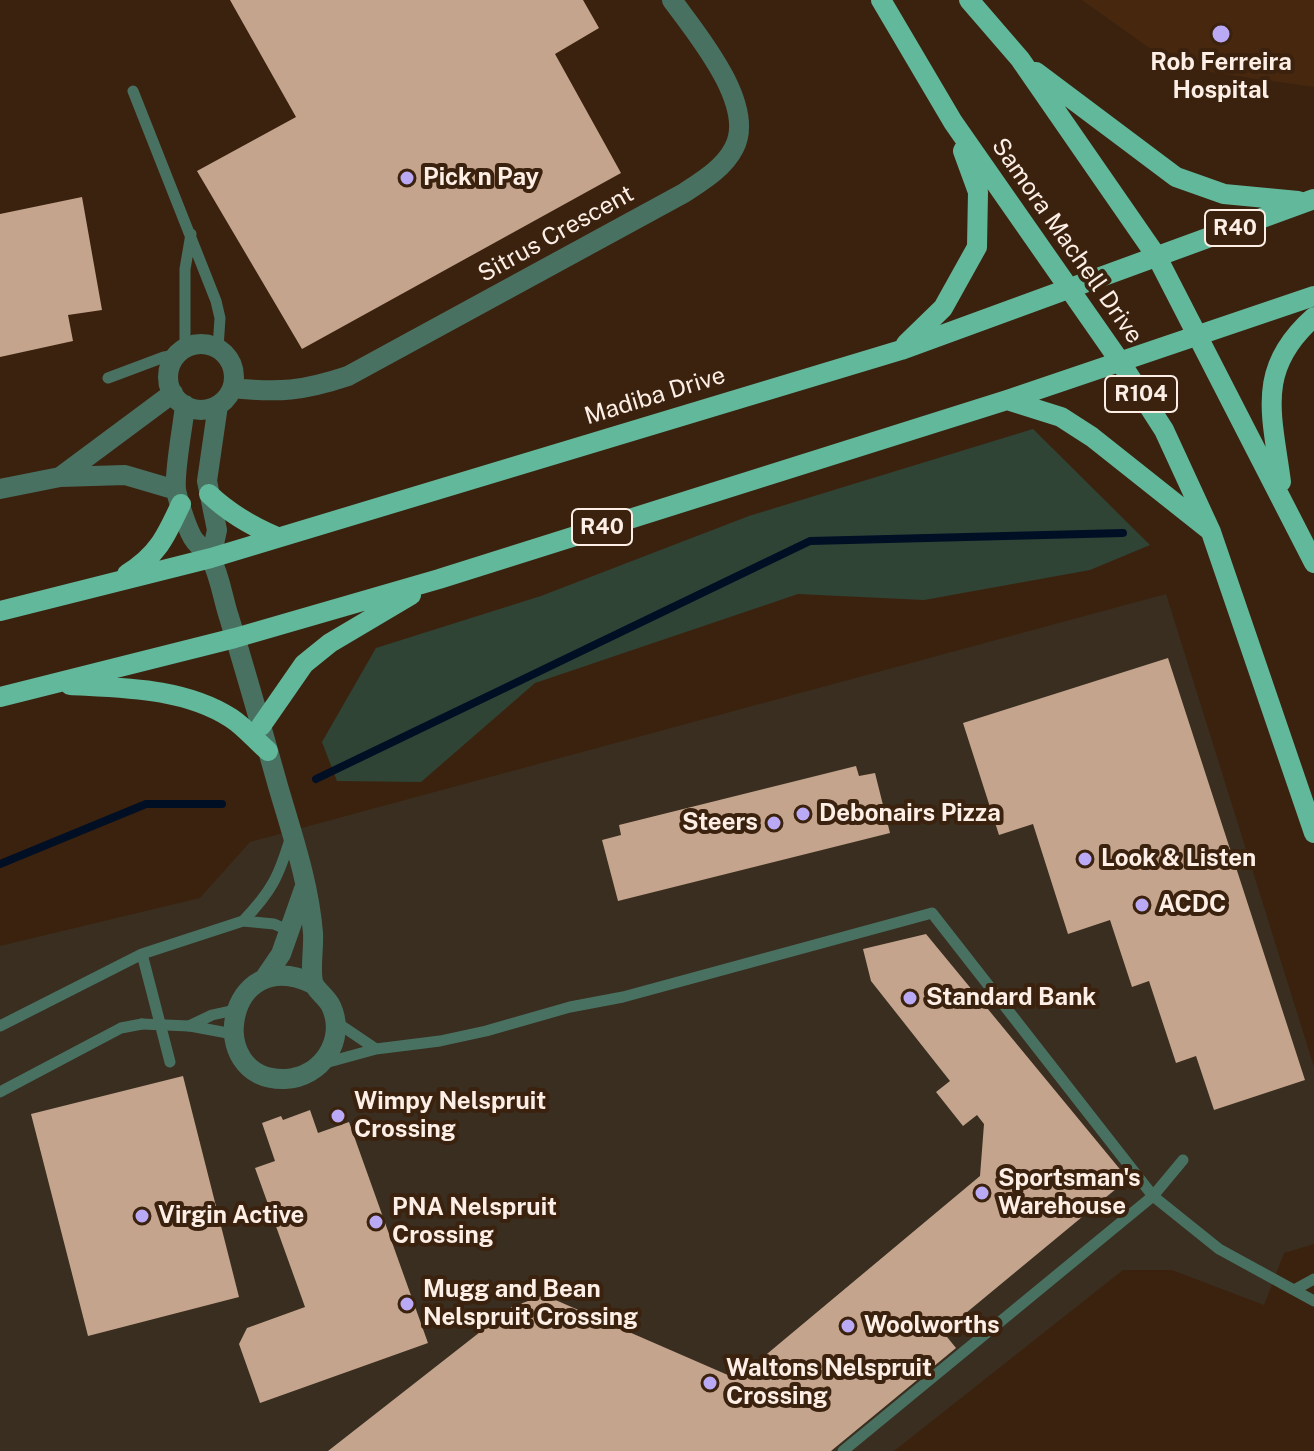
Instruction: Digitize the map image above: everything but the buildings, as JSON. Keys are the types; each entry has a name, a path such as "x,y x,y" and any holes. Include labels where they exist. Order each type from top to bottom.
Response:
{"main road":[{"name":"Samora Machell Drive","path":"881,0 953,122 1119,360 1164,430 1211,532 1314,833"},
{"path":"969,0 1020,59 1157,257 1283,497 1314,563"},
{"path":"1020,59 1176,177 1224,194 1310,200"},
{"path":"901,350 943,308 977,247 978,192 953,122"},
{"name":"Madiba Drive","path":"0,611 211,558 901,350 1310,200"},
{"name":"R40","path":"0,697 235,638 439,579 1007,400 1314,296"},
{"path":"1283,497 1270,403 1273,376 1300,329 1314,317"},
{"path":"1007,400 1061,417 1092,437 1211,532"},
{"path":"209,494 225,510 277,537"},
{"path":"117,581 143,564 160,547 179,497"},
{"path":"261,726 304,664 330,643 439,579"},
{"path":"50,683 139,689 189,698 232,719 268,751"}],"street":[{"name":"Sitrus Crescent","path":"232,388 269,392 299,390 348,376 684,193 712,174 734,149 740,131 736,105 715,59 672,0"},
{"path":"60,477 151,409 179,399 207,409 218,405 232,388 232,366 227,356 218,348 196,344 181,352 168,373 179,399 179,497 192,538 211,558 292,834 313,934 313,984"},
{"path":"211,558 217,530 207,481 218,405"},
{"path":"0,489 60,477 125,475 179,497"},
{"path":"264,979 289,976 313,984 332,1008 336,1022 333,1045 320,1064 308,1074 295,1078 265,1076 243,1059 233,1034 235,1010 242,997 264,979 281,954 305,886"}],"lane":[{"path":"133,91 191,234 220,318 218,348"},
{"path":"108,378 181,352 185,269 191,234"},
{"path":"243,921 266,897 280,873 292,834"},
{"path":"320,1064 376,1049 440,1041 486,1031 530,1017 758,962 932,913 1153,1196 1219,1249 1314,1301"},
{"path":"0,1026 142,954 243,921 274,924 290,931"},
{"path":"142,954 170,1062"},
{"path":"189,1026 212,1015 235,1010"},
{"path":"336,1022 376,1049"},
{"path":"0,1092 121,1028 142,1024 189,1026 233,1034"},
{"path":"843,1451 1153,1196 1183,1160"},
{"path":"1294,1290 1314,1279"}],"shaded area":[{"name":"Rob Ferreira Hospital","path":"1082,0 1314,0 1314,87 1176,67"},
{"path":"1166,594 1314,1067 1314,1244 1284,1253 1264,1305 1172,1270 1123,1270 894,1451 0,1451 0,946 200,898 250,842"}],"green space":[{"path":"1033,429 1150,545 1090,570 924,600 798,594 535,683 421,782 337,781 322,742 376,648 541,596 749,516"}],"waterway":[{"path":"316,779 810,541 1123,533"},
{"path":"0,864 146,804 222,804"}],"place":[{"name":"Rob Ferreira Hospital","path":"1221,34"},
{"name":"Pick n Pay","path":"407,178"},
{"name":"Debonairs Pizza","path":"803,814"},
{"name":"Steers","path":"774,823"},
{"name":"Look & Listen","path":"1085,859"},
{"name":"ACDC","path":"1142,905"},
{"name":"Standard Bank","path":"910,998"},
{"name":"Wimpy Nelspruit Crossing","path":"338,1116"},
{"name":"Sportsman's Warehouse","path":"982,1193"},
{"name":"Virgin Active","path":"142,1216"},
{"name":"PNA Nelspruit Crossing","path":"376,1222"},
{"name":"Mugg and Bean Nelspruit Crossing","path":"407,1304"},
{"name":"Woolworths","path":"848,1326"},
{"name":"Waltons Nelspruit Crossing","path":"710,1383"}]}
